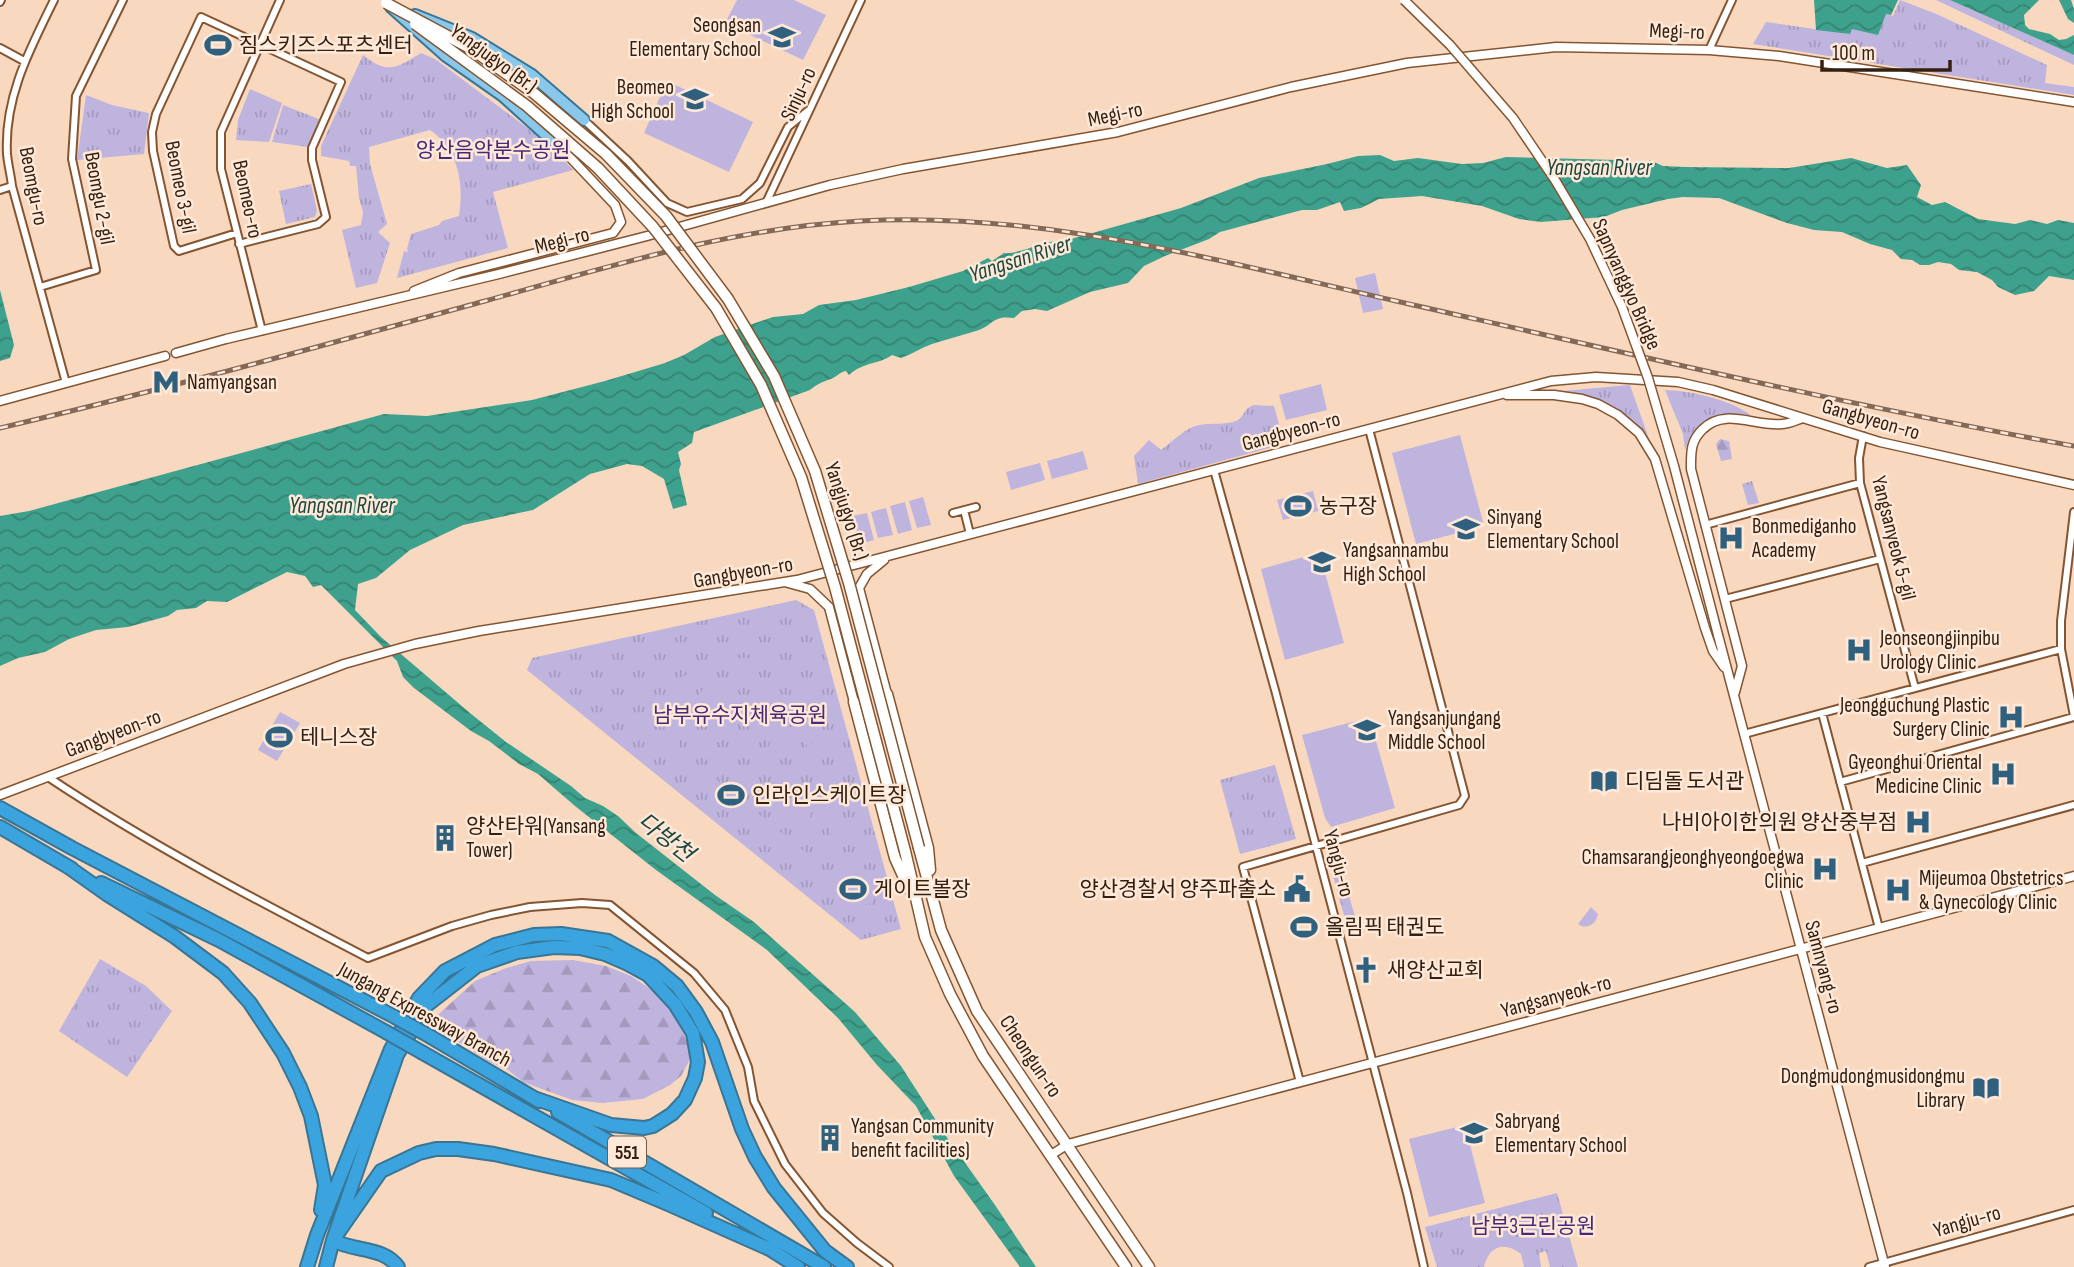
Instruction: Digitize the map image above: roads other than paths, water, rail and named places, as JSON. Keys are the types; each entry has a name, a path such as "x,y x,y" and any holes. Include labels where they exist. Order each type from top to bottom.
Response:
{"highway":[{"name":"Jungang Expressway Branch","path":"0,808 431,1037 824,1267"},
{"name":"Jungang Expressway Branch","path":"0,827 62,864 219,940 424,1052 798,1267"},
{"path":"62,864 204,958 223,973 250,1003 283,1053 311,1116 325,1185 317,1235"},
{"path":"307,1267 390,1049 419,998 445,971 495,945 534,935 561,934 608,941 653,966 677,986 696,1012 712,1042 742,1129 755,1157 774,1188 825,1251 847,1267"},
{"path":"326,1267 397,1055 427,1005 477,966 517,952 554,947 580,948 605,954 648,975 675,1004 693,1034 698,1062 695,1078 685,1100 672,1114 653,1126 644,1128 611,1125 534,1098"},
{"path":"333,1241 381,1171 419,1153 436,1149 458,1149 494,1154 611,1180 774,1251"},
{"path":"333,1241 385,1256 398,1267"}],"main road":[{"path":"383,1 472,38 532,75 583,120"},
{"path":"383,1 446,55 503,96 565,152"},
{"name":"Yangjugyo (Br.)","path":"383,1 470,48 535,94 606,154 666,216 728,299 774,376 815,471 849,583 919,848"},
{"name":"Yangjugyo (Br.)","path":"383,1 527,106 598,168 653,227 716,308 761,385 801,477 835,587 905,851"},
{"path":"887,694 928,848 931,895"},
{"path":"853,702 895,858 918,906"},
{"name":"Cheongun-ro","path":"919,848 941,930 977,1011 1149,1267"},
{"name":"Cheongun-ro","path":"905,851 925,937 983,1056 1126,1267"}],"street":[{"name":"Beomgu-ro","path":"54,0 17,79 8,125 7,155 12,187 66,383"},
{"name":"Beomgu 2-gil","path":"40,288 96,270 72,159 76,96 123,0"},
{"name":"Beomeo-ro","path":"261,331 220,169 221,132 279,0"},
{"name":"Sinju-ro","path":"766,203 861,0"},
{"name":"Sapnyanggyo Bridge","path":"1404,0 1450,45 1513,118 1555,180 1590,239 1622,307 1648,377 1718,635"},
{"path":"1709,50 1732,0"},
{"name":"Beomeo 3-gil","path":"237,233 179,251 174,246 153,151 152,132 156,114 201,17 260,45"},
{"path":"239,244 318,224 326,217 312,160 312,148 341,82 260,45"},
{"name":"Megi-ro","path":"176,353 648,236 830,185 903,169 1118,132 1291,87 1407,63 1556,47 1709,50 1779,56 2074,102"},
{"path":"0,48 24,61"},
{"path":"583,120 628,161 667,203 687,212 742,199 760,183 788,127 810,109"},
{"path":"382,303 459,273 613,233 621,222 615,205 565,152"},
{"path":"0,190 12,187"},
{"path":"0,401 165,356"},
{"name":"Gangbyeon-ro","path":"0,796 367,657 436,640 515,626 785,583 1527,386 1577,377 1678,383 1713,390 1894,445 2074,485"},
{"path":"1497,395 1554,395 1582,399 1618,415 1639,433 1655,459 1713,651 1728,673"},
{"path":"1734,695 1742,666 1691,469 1691,446 1698,433 1710,422 1723,418 1781,425 1804,418"},
{"path":"1300,1082 1243,867 1459,805 1465,796 1368,429"},
{"name":"Yangsanyeok 5-gil","path":"1863,436 1859,458 1860,483 1915,688"},
{"name":"Yangju-ro","path":"1214,470 1316,846 1424,1267"},
{"path":"1705,526 1860,483"},
{"path":"953,513 976,507"},
{"path":"964,510 970,534"},
{"path":"1840,782 2074,717 2061,649 2061,621 2071,563 2074,512"},
{"path":"887,557 867,574 859,588 887,694"},
{"path":"1725,599 1880,559"},
{"path":"785,583 810,589 829,607 853,702"},
{"name":"Samnyang-ro","path":"1718,635 1884,1265"},
{"path":"1744,734 2061,649"},
{"path":"1822,713 1879,928"},
{"path":"48,777 110,817 368,958 452,926 491,915 530,907 582,903 610,905 694,973 725,1010 748,1067 754,1101 786,1164 823,1213 889,1267"},
{"path":"1862,863 2074,805"},
{"name":"Yangsanyeok-ro","path":"1051,1155 1068,1144 2074,876"},
{"name":"Yangju-ro","path":"1869,1267 2074,1210"}],"water":[{"path":"1814,0 1898,0 1891,15 1886,14 1878,35 1852,29 1850,34 1816,30"},
{"path":"1950,0 2039,0 2024,15 2025,25 2059,40 2074,35 2074,55"},
{"path":"2059,0 2071,0 2074,23 2068,19"},
{"name":"Yangsan River","path":"1380,155 1394,161 1418,158 1462,164 1483,163 1506,157 1617,160 1622,170 1632,176 1647,172 1649,160 1663,166 1685,167 1789,168 1851,158 1887,168 1907,165 1921,185 1917,197 1932,205 1945,202 1978,219 2015,224 2030,220 2047,224 2058,220 2074,223 2074,280 2049,276 2034,291 2015,295 1977,272 1959,270 1951,264 1938,262 1920,265 1912,260 1901,259 1892,250 1842,232 1814,230 1787,223 1719,198 1668,199 1604,217 1541,222 1519,219 1482,206 1422,196 1379,199 1361,208 1344,211 1340,202 1317,210 1302,210 1220,232 1144,266 1128,283 1090,292 1047,311 1022,311 1014,318 998,319 979,330 932,344 901,358 892,355 861,367 849,375 846,371 810,390 694,432 692,443 678,452 687,505 673,509 664,479 642,466 627,464 590,474 533,510 463,525 410,550 376,578 358,584 355,610 381,637 506,742 585,798 618,816 715,895 754,922 855,1012 901,1066 1036,1267 1020,1267 954,1176 916,1106 838,1018 767,950 656,870 538,774 471,731 414,688 403,677 397,661 321,585 313,587 305,576 287,572 227,602 207,601 196,608 177,610 168,616 128,627 96,630 69,639 45,652 18,658 0,666 0,516 29,511 384,414 427,416 532,400 605,381 665,363 715,337 773,317 803,314 819,305 856,300 909,287 963,271 988,258 992,261 1004,253 1064,241 1181,208 1259,178 1358,156"},
{"path":"0,290 14,345 10,358 0,361"}],"railway":[{"path":"0,428 243,367 577,275 717,240 812,225 929,220 1064,231 1197,255 1734,377 2074,446"}],"place":[{"name":"Seongsan Elementary School","path":"782,37"},
{"name":"짐스키즈스포츠센터","path":"218,45"},
{"name":"Beomeo High School","path":"695,99"},
{"name":"Namyangsan","path":"166,382"},
{"name":"농구장","path":"1298,506"},
{"name":"Sinyang Elementary School","path":"1466,529"},
{"name":"Bonmediganho Academy","path":"1731,538"},
{"name":"Yangsannambu High School","path":"1322,562"},
{"name":"Jeonseongjinpibu Urology Clinic","path":"1859,650"},
{"name":"Jeongguchung Plastic Surgery Clinic","path":"2011,717"},
{"name":"Yangsanjungang Middle School","path":"1367,730"},
{"name":"테니스장","path":"279,737"},
{"name":"Gyeonghui Oriental Medicine Clinic","path":"2003,774"},
{"name":"디딤돌 도서관","path":"1604,781"},
{"name":"인라인스케이트장","path":"731,795"},
{"name":"나비아이한의원 양산중부점","path":"1918,822"},
{"name":"양산타워(Yansang Tower)","path":"445,838"},
{"name":"Chamsarangjeonghyeongoegwa Clinic","path":"1825,869"},
{"name":"게이트볼장","path":"853,889"},
{"name":"양산경찰서 양주파출소","path":"1297,889"},
{"name":"Mijeumoa Obstetrics & Gynecology Clinic","path":"1898,890"},
{"name":"올림픽 태권도","path":"1304,927"},
{"name":"새양산교회","path":"1366,970"},
{"name":"Dongmudongmusidongmu Library","path":"1986,1088"},
{"name":"Sabryang Elementary School","path":"1474,1133"},
{"name":"Yangsan Community benefit facilities)","path":"830,1138"}],"park label":[{"name":"양산음악분수공원","path":"493,150"},
{"name":"남부유수지체육공원","path":"740,715"},
{"name":"남부3근린공원","path":"1533,1226"}],"water label":[{"name":"다방천","path":"666,837"}]}
